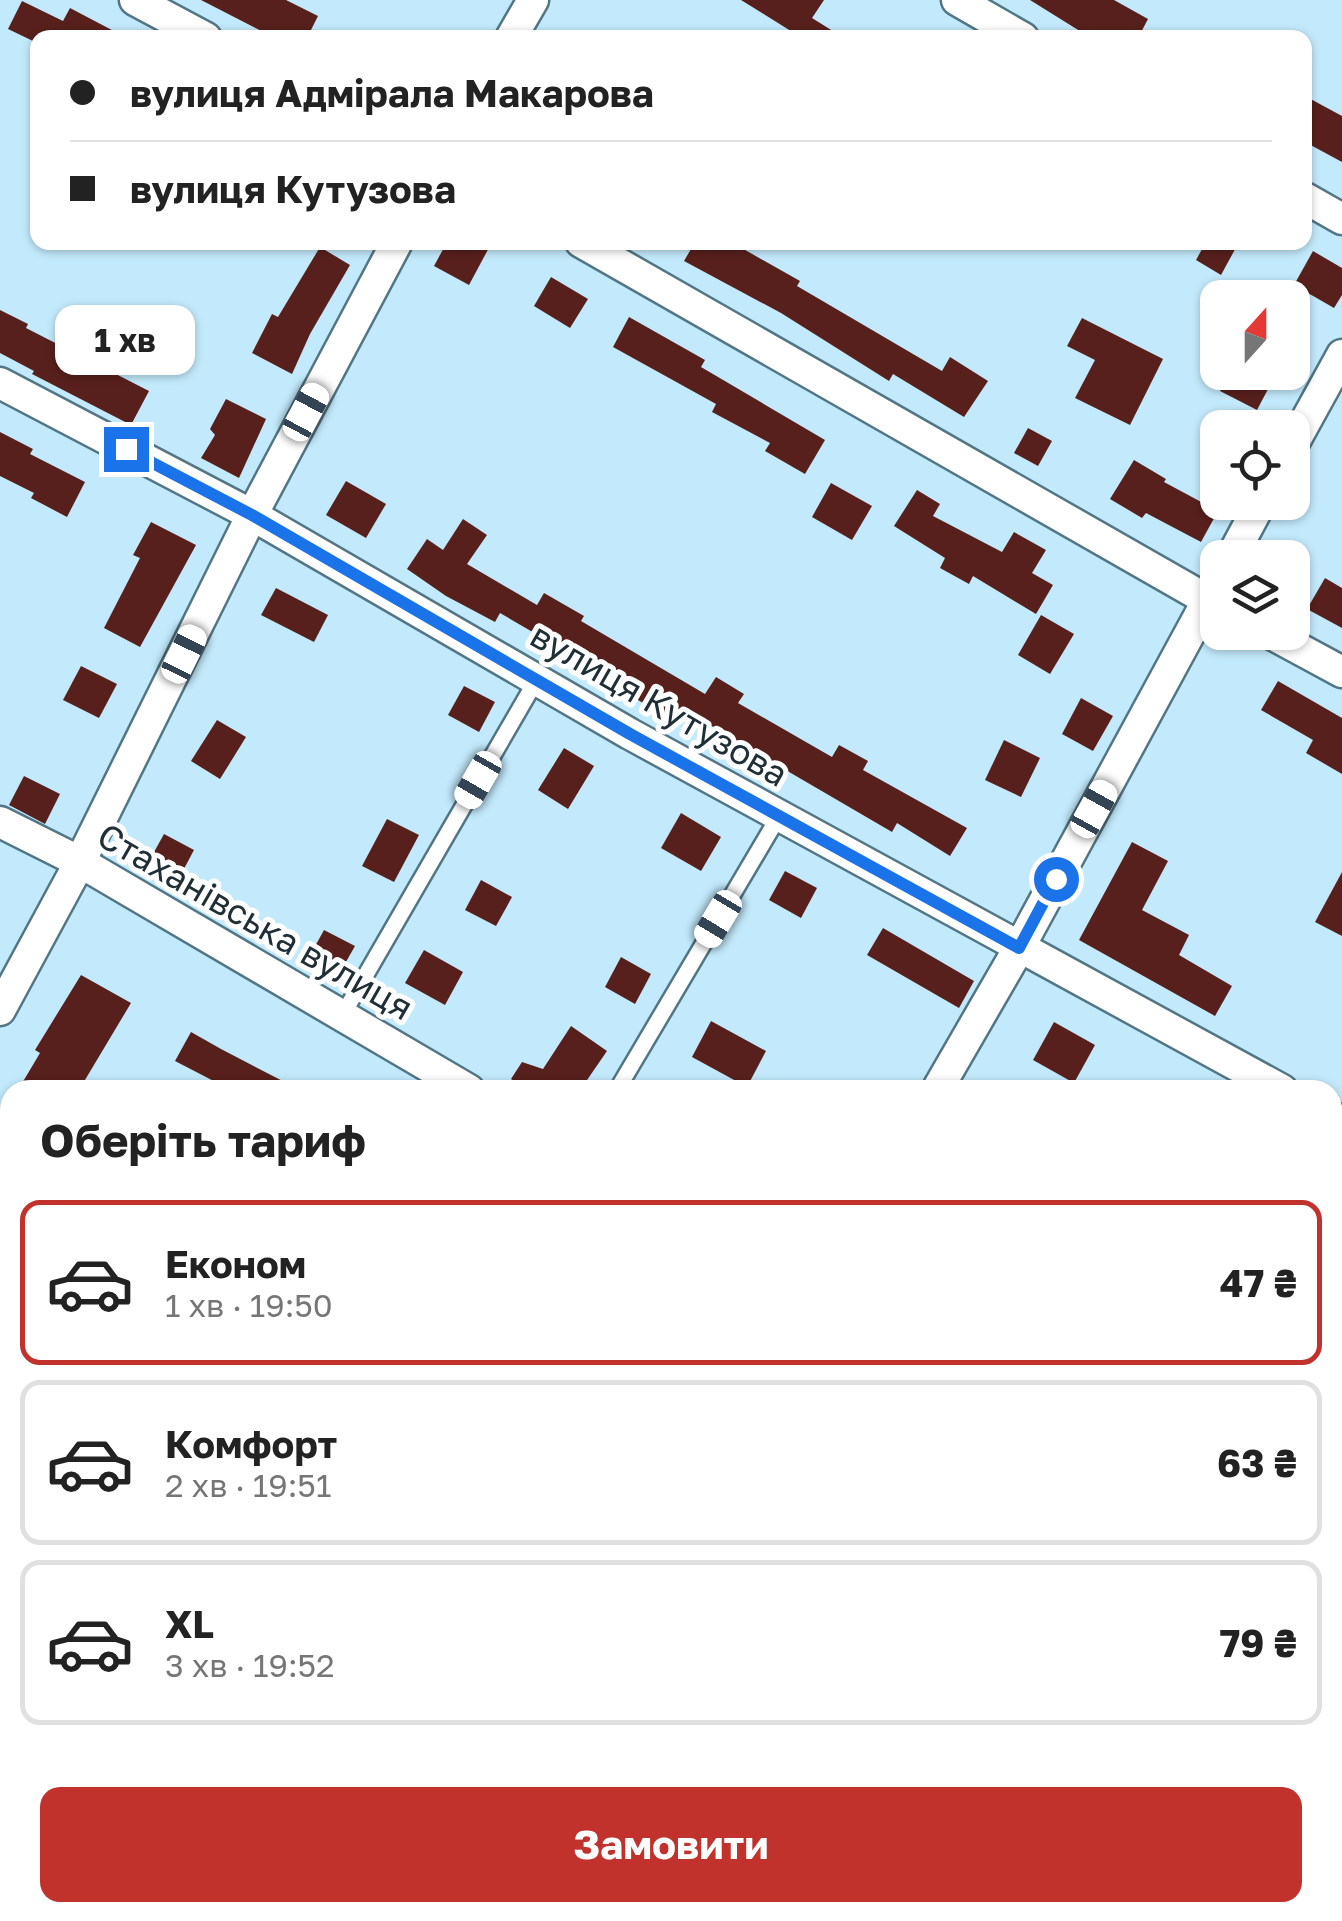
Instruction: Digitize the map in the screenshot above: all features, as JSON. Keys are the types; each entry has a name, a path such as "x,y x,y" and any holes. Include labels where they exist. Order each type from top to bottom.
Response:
{"street":[{"path":"135,0 191,30"},
{"path":"516,30 533,0"},
{"path":"957,0 1009,30"},
{"path":"1312,202 1342,218"},
{"path":"0,1010 80,862 252,515 393,250"},
{"path":"595,250 1200,588"},
{"path":"1310,413 1342,355"},
{"name":"вулиця Кутузова","path":"0,384 252,515 1246,1080"},
{"path":"944,1080 1200,621"},
{"path":"1301,650 1342,672"},
{"name":"Стаханівська вулиця","path":"0,822 80,862 452,1080"}],"lane":[{"path":"342,1016 537,679"},
{"path":"623,1080 779,816"}],"building":[{"path":"201,0 286,0 318,16 311,30 259,30"},
{"path":"741,0 824,0 812,18 831,30 789,30"},
{"path":"1030,0 1114,0 1148,19 1142,30 1078,30"},
{"path":"22,1 63,21 70,8 112,30 30,30 30,40 8,29"},
{"path":"1312,100 1342,116 1342,162 1312,146"},
{"path":"318,250 350,265 292,374 252,353 272,314 278,317"},
{"path":"443,250 488,250 469,285 434,266"},
{"path":"690,250 745,250 800,281 797,286 942,371 950,357 988,381 964,417 893,374 889,381 781,313 684,261"},
{"path":"1202,250 1235,250 1221,275 1196,260"},
{"path":"1313,251 1342,268 1342,295 1334,308 1310,294 1310,280 1297,280"},
{"path":"551,277 588,299 570,328 534,306"},
{"path":"0,310 28,324 26,328 149,391 131,425 0,353"},
{"path":"629,317 705,360 701,367 825,440 805,474 765,451 770,443 712,412 716,404 613,347"},
{"path":"1082,318 1163,359 1130,425 1075,398 1095,360 1067,346"},
{"path":"1221,390 1268,390 1257,410"},
{"path":"226,399 266,419 239,478 201,458 215,435 210,429"},
{"path":"1028,428 1052,441 1038,466 1014,453"},
{"path":"0,432 33,449 30,454 85,482 67,517 31,498 34,493 0,476"},
{"path":"1134,460 1200,501 1200,520 1213,520 1200,541 1146,513 1142,518 1110,499"},
{"path":"346,481 386,504 366,538 326,515"},
{"path":"831,483 872,506 852,540 812,517"},
{"path":"917,490 940,504 933,516 1002,552 1014,532 1046,550 1032,573 1053,585 1036,614 973,576 969,584 940,568 945,558 894,526"},
{"path":"463,519 487,535 467,564 537,605 544,593 584,616 581,621 705,694 716,677 744,694 738,703 832,757 839,745 868,761 863,770 967,828 950,856 897,823 892,832 784,769 782,773 681,708 674,721 576,664 579,659 500,613 495,622 446,596 407,569 427,539 443,550"},
{"path":"151,522 196,545 140,647 104,628 140,558 133,555"},
{"path":"1325,578 1342,588 1342,628 1310,611"},
{"path":"276,588 328,615 314,642 261,615"},
{"path":"1041,615 1074,634 1050,674 1018,655"},
{"path":"81,666 117,684 99,718 63,700"},
{"path":"1278,681 1342,718 1342,774 1306,753 1313,740 1261,710"},
{"path":"464,686 495,702 479,732 448,715"},
{"path":"1081,698 1113,716 1093,751 1062,734"},
{"path":"217,720 246,737 220,779 191,761"},
{"path":"1004,740 1040,758 1021,797 985,780"},
{"path":"564,748 594,766 568,809 538,790"},
{"path":"24,776 60,794 45,824 9,805"},
{"path":"681,813 721,837 701,871 661,848"},
{"path":"387,819 419,835 394,882 362,866"},
{"path":"164,834 194,850 178,880 148,863"},
{"path":"1132,842 1168,861 1142,910 1189,935 1179,955 1232,986 1215,1016 1079,940"},
{"path":"785,871 817,888 801,918 769,900"},
{"path":"1342,872 1342,936 1315,922"},
{"path":"481,880 512,897 496,926 465,910"},
{"path":"883,928 974,981 959,1008 867,955"},
{"path":"324,930 355,946 338,976 308,959"},
{"path":"424,950 463,972 445,1005 405,983"},
{"path":"621,957 651,974 635,1004 605,987"},
{"path":"81,975 131,1003 85,1080 24,1080 40,1053 35,1050"},
{"path":"711,1021 766,1051 751,1080 734,1080 692,1057"},
{"path":"1054,1022 1095,1045 1076,1080 1033,1060"},
{"path":"571,1026 607,1051 587,1080 511,1079 522,1062 543,1069"},
{"path":"191,1032 281,1080 212,1080 175,1061"}],"route":[{"path":"126,449 252,515 630,734 1019,948 1056,879"}]}
